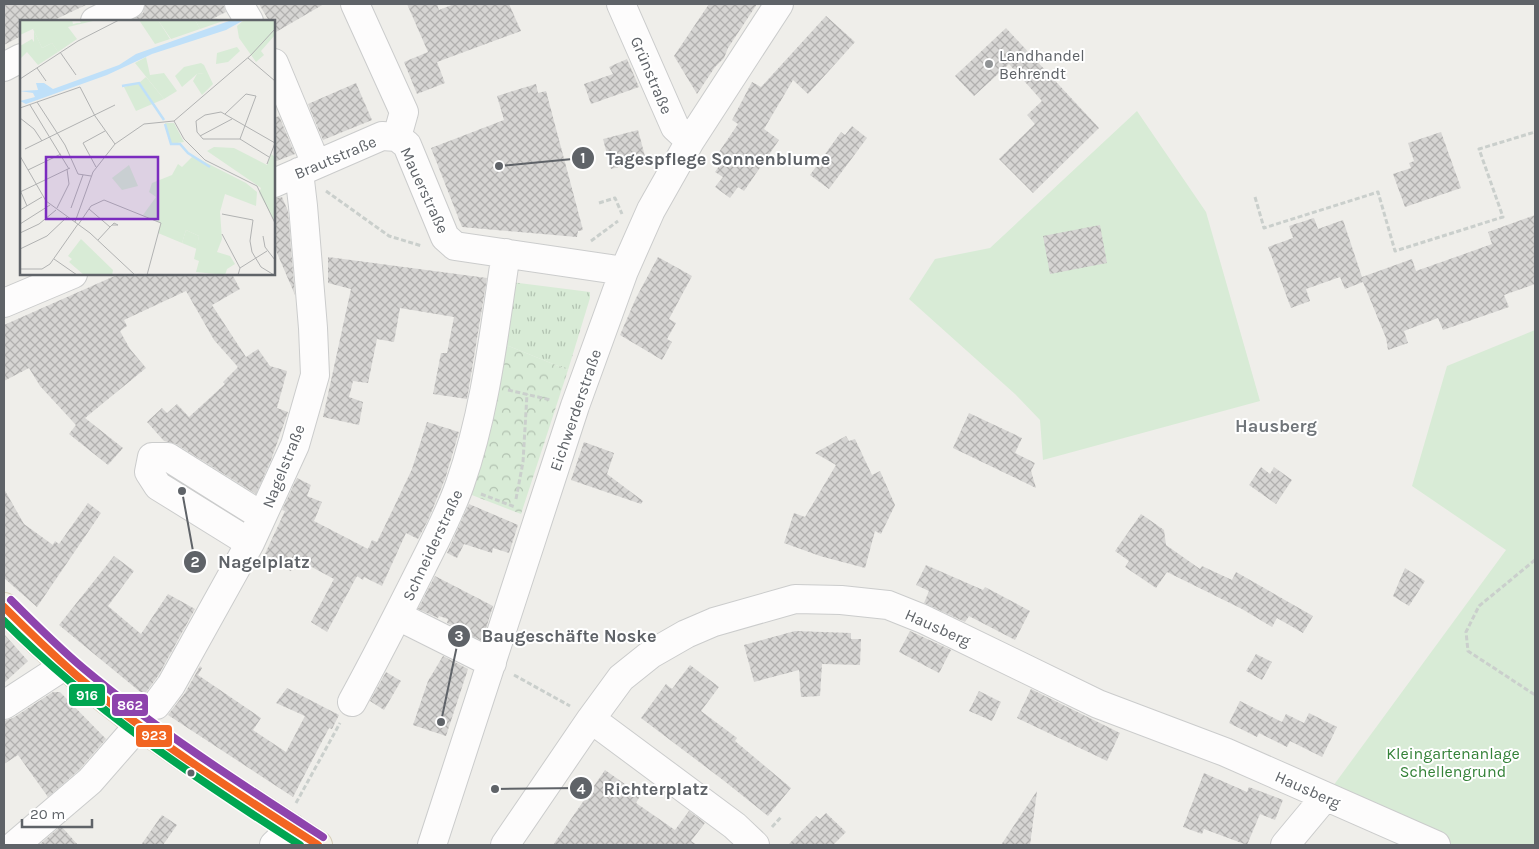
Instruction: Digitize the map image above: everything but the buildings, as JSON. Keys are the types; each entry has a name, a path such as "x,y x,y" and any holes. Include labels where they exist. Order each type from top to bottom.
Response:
{"main road":[{"path":"4,607 64,666 148,715 288,827 318,845"}],"street":[{"path":"97,20 130,4"},
{"path":"239,4 248,20"},
{"name":"Mauerstraße","path":"355,4 404,112 397,137 407,145 445,237 455,246 624,271"},
{"name":"Grünstraße","path":"621,4 675,127 690,141"},
{"name":"Eichwerderstraße","path":"432,845 492,663 528,512 575,406 624,271 651,210 690,141 779,4"},
{"path":"4,67 20,59"},
{"name":"Nagelstraße","path":"14,845 90,781 148,715 171,685 250,544 295,445 315,375 309,281 307,168 275,66"},
{"name":"Brautstraße","path":"275,183 382,136 397,137"},
{"name":"Schneiderstraße","path":"352,702 434,544 460,486 474,442 486,384 506,253"},
{"path":"4,304 71,275"},
{"path":"250,544 158,486 149,472 152,457 168,457 262,516"},
{"name":"Hausberg","path":"505,845 581,713 621,678 651,654 686,634 714,622 795,599 850,601 888,605 922,619 1098,704 1225,752 1436,845"},
{"path":"398,616 492,663"},
{"path":"4,705 64,666"},
{"path":"581,713 735,826 755,845"},
{"path":"1285,845 1325,797"}],"path":[{"path":"1255,197 1264,228 1378,192 1396,251 1503,217 1479,149 1535,132"},
{"path":"307,168 389,236 429,248"},
{"path":"599,203 615,198 623,217"},
{"path":"486,384 575,406"},
{"path":"460,486 528,512 523,462 527,394"},
{"path":"1535,560 1479,606 1466,632 1468,651 1535,696"},
{"path":"492,663 581,713"},
{"path":"288,827 296,803 352,702"}],"green space":[{"path":"1137,111 1206,212 1260,401 1043,460 1040,420 1015,394 909,299 935,259 990,248"},
{"path":"511,282 590,292 590,298 568,370 501,343"},
{"name":"Kleingartenanlage Schellengrund","path":"1535,330 1535,845 1436,845 1325,797 1506,550 1412,486 1447,366"},
{"path":"501,343 568,370 521,514 464,492"}],"transit line":[{"name":"862","path":"11,600 74,660 141,714 200,756 323,837"},
{"name":"923","path":"4,607 76,675 134,721 225,785 318,845"},
{"name":"916","path":"4,621 73,684 109,713 183,768 300,845"}],"place":[{"name":"Landhandel Behrendt","path":"989,64"},
{"name":"Tagespflege Sonnenblume","path":"499,166"},
{"name":"Nagelplatz","path":"182,491"},
{"name":"Baugeschäfte Noske","path":"441,722"},
{"name":"Richterplatz","path":"495,789"}],"district":[{"name":"Hausberg","path":"1276,426"}]}
